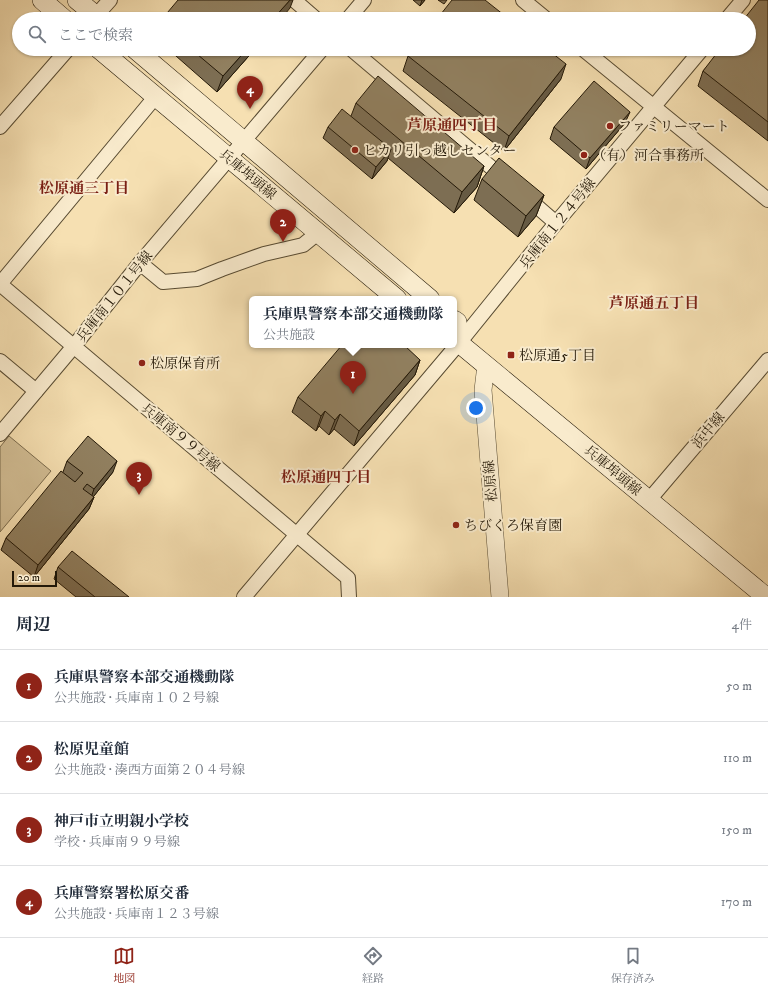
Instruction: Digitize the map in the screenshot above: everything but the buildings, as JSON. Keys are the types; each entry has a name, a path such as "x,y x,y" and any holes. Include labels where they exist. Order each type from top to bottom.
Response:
{"main road":[{"path":"42,0 56,12"},
{"path":"77,0 90,12"},
{"name":"兵庫埠頭線","path":"107,56 393,296"},
{"name":"兵庫埠頭線","path":"143,56 427,296"},
{"path":"349,259 363,241"},
{"path":"457,322 457,342"},
{"name":"兵庫埠頭線","path":"457,342 766,597"}],"street":[{"path":"101,12 110,0"},
{"path":"294,0 308,12"},
{"path":"354,12 364,0"},
{"path":"523,0 538,12"},
{"path":"733,12 743,0"},
{"path":"0,127 62,56"},
{"name":"兵庫南１０１号線","path":"0,434 74,346 140,263 316,56"},
{"path":"359,56 556,223"},
{"path":"592,56 768,200"},
{"name":"兵庫南１２４号線","path":"457,342 696,56"},
{"path":"0,284 156,96"},
{"path":"140,263 163,282 197,279 264,254 303,245 319,232"},
{"name":"兵庫南９９号線","path":"0,284 348,578 350,597"},
{"name":"兵庫南１２４号線","path":"244,597 452,348"},
{"name":"浜中線","path":"649,500 768,360"},
{"path":"0,361 36,391"},
{"name":"松原線","path":"486,365 483,390 500,597"}],"shaded area":[{"path":"9,436 51,471 0,532 0,447"}],"place":[{"name":"兵庫警察署松原交番","path":"250,109"},
{"name":"ファミリーマート","path":"610,126"},
{"name":"ヒカリ引っ越しセンター","path":"355,150"},
{"name":"（有）河合事務所","path":"584,155"},
{"name":"松原児童館","path":"283,242"},
{"name":"松原通5丁目","path":"511,355"},
{"name":"松原保育所","path":"142,363"},
{"name":"兵庫県警察本部交通機動隊","path":"353,394"},
{"name":"神戸市立明親小学校","path":"139,495"},
{"name":"ちびくろ保育園","path":"456,525"}],"district":[{"name":"芦原通四丁目","path":"452,125"},
{"name":"松原通三丁目","path":"84,188"},
{"name":"芦原通五丁目","path":"654,303"},
{"name":"松原通四丁目","path":"326,477"}]}
